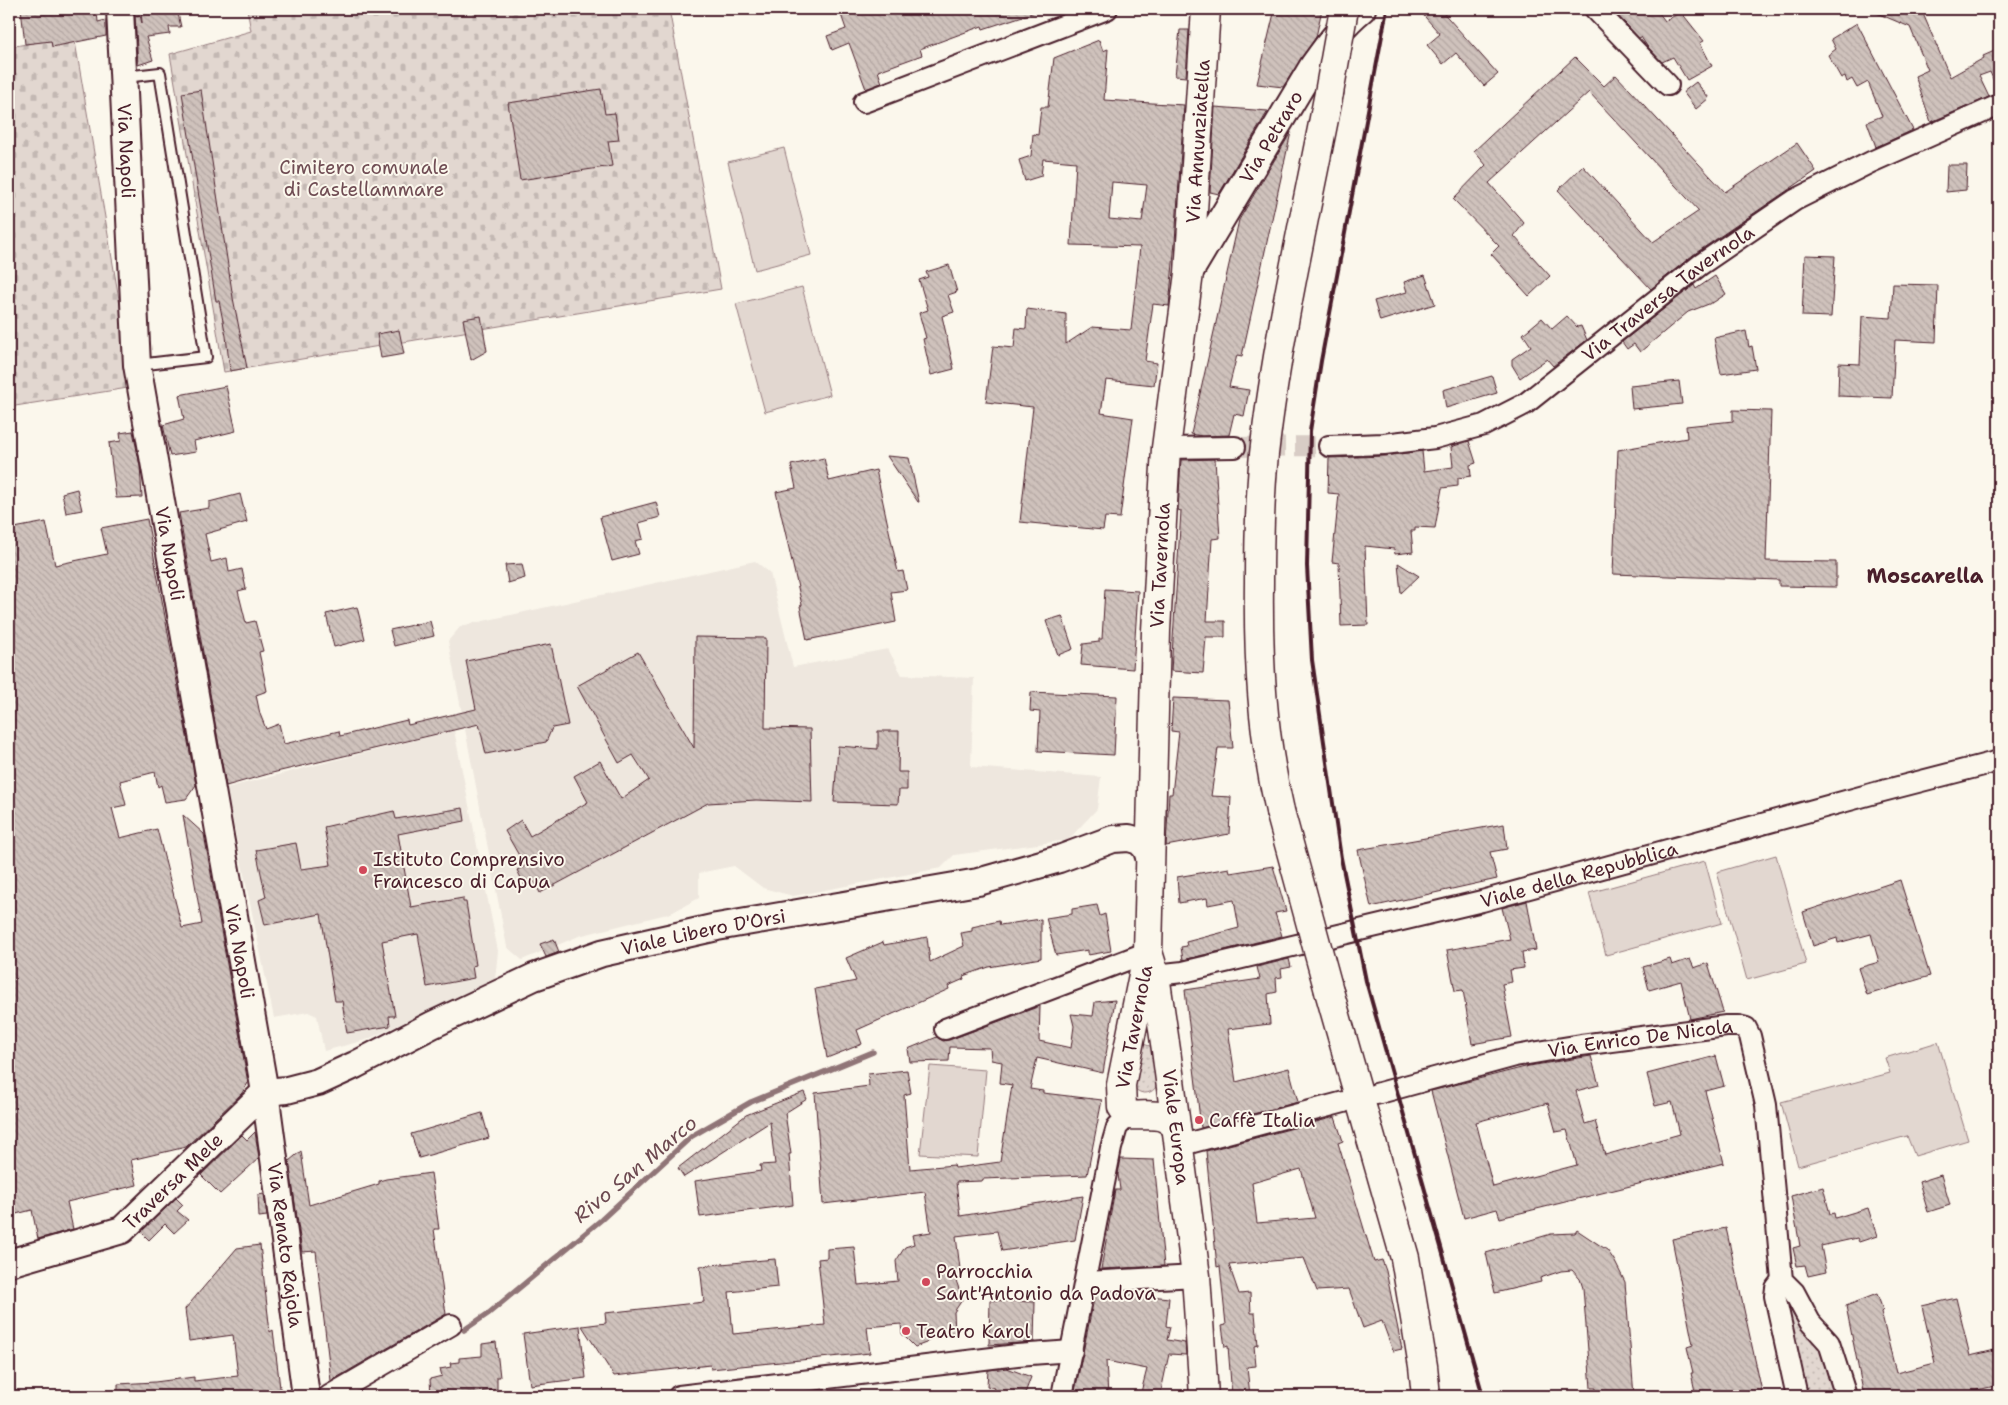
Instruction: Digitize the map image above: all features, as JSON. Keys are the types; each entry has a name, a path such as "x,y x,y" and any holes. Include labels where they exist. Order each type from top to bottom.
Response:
{"main road":[{"name":"Via Annunziatella","path":"1189,273 1206,9"},
{"path":"1344,9 1283,332 1264,456 1259,546 1259,629 1263,717 1272,777 1280,811 1405,1258 1422,1356 1426,1396"},
{"name":"Via Tavernola","path":"1150,859 1156,631 1166,448 1189,273"},
{"name":"Viale Europa","path":"1150,859 1152,963 1166,1050 1172,1122 1196,1276 1204,1396"},
{"name":"Via Tavernola","path":"1129,1115 1122,1107 1120,1096 1128,1047 1152,963"},
{"path":"1128,1047 1137,1040 1150,1038 1158,1042 1166,1050"},
{"path":"1129,1115 1172,1122"}],"street":[{"name":"Via Napoli","path":"120,9 137,365 265,1092"},
{"path":"864,102 1107,9"},
{"name":"Via Petraro","path":"1189,273 1313,66 1332,39 1362,9"},
{"path":"1595,9 1668,85"},
{"name":"Via Traversa Tavernola","path":"1329,446 1384,444 1435,438 1484,425 1525,404 1700,265 1795,200 1871,162 1999,105"},
{"path":"1166,448 1235,447"},
{"name":"Viale della Repubblica","path":"1152,963 1183,972 1482,901 1875,793 1999,761"},
{"path":"1113,839 1130,825 1152,795"},
{"name":"Viale Libero D'Orsi","path":"265,1092 287,1090 318,1082 355,1066 432,1025 534,977 602,953 717,928 978,882 1059,859 1113,839 1129,838 1139,841 1146,848 1150,859"},
{"name":"Via Tavernola","path":"945,1029 1152,963"},
{"name":"Via Enrico De Nicola","path":"1376,1094 1515,1056 1581,1045 1726,1026 1746,1028 1750,1036 1766,1104 1782,1280 1776,1288 1775,1296 1797,1396"},
{"name":"Traversa Mele","path":"9,1263 122,1230 265,1092"},
{"name":"Via Renato Rajola","path":"265,1092 306,1396"},
{"path":"1172,1122 1344,1102"},
{"name":"Via Tavernola","path":"1062,1396 1117,1127 1129,1115"},
{"path":"1086,1282 1196,1276"},
{"path":"1782,1280 1794,1292 1810,1322 1829,1343 1846,1396"},
{"path":"329,1396 451,1325"},
{"path":"679,1396 860,1376 1017,1355 1072,1351"}],"lane":[{"path":"124,77 160,73 206,357 137,365"}],"shaded area":[{"path":"755,561 770,573 793,667 888,649 902,675 974,678 971,767 1101,777 1097,809 1068,840 954,855 941,868 793,896 763,888 734,866 699,873 699,898 671,913 579,936 522,960 507,947 448,641 461,626"},
{"name":"Istituto Comprensivo Francesco di Capua","path":"454,730 498,951 495,980 366,1040 324,1051 317,1016 308,1012 274,1018 226,788"}],"green space":[{"name":"Cimitero comunale di Castellammare","path":"247,9 669,9 721,289 224,372 170,54 251,31"},
{"path":"74,36 134,387 9,407 9,47"},
{"path":"784,148 811,255 755,270 728,162"},
{"path":"802,287 830,395 765,412 736,304"},
{"path":"1776,855 1806,964 1747,980 1717,872"},
{"path":"1705,861 1722,923 1606,955 1589,893"},
{"path":"1938,1042 1968,1140 1915,1156 1907,1136 1798,1166 1781,1102 1890,1073 1885,1058"},
{"path":"1143,1044 1153,1047 1158,1072 1155,1089 1145,1093 1138,1091 1132,1086"},
{"path":"930,1066 986,1070 978,1157 920,1154"},
{"path":"1783,1295 1791,1295 1797,1320 1819,1344 1836,1396 1806,1396"}],"building":[{"path":"21,9 63,9 64,13 97,12 98,22 106,20 106,36 52,47 51,41 25,44"},
{"path":"141,9 177,9 181,27 169,27 170,34 146,37 153,60 138,65 135,16 140,15 142,23"},
{"path":"839,9 1035,9 1035,12 983,29 982,26 920,49 922,55 878,71 882,83 866,89 849,43 832,50 827,36 846,29"},
{"path":"1275,9 1322,9 1316,37 1283,87 1257,84"},
{"path":"1418,9 1440,9 1498,74 1484,86 1456,53 1443,64 1427,45 1440,34"},
{"path":"1612,9 1656,9 1665,21 1681,12 1704,41 1700,43 1712,66 1687,80 1673,57 1662,62 1641,37 1639,38"},
{"path":"1867,9 1921,9 1950,77 1984,58 1983,56 1999,49 1999,93 1990,72 1979,76 1989,97 1931,122 1915,76 1928,70 1910,27"},
{"path":"1857,23 1913,130 1876,147 1867,122 1882,116 1868,82 1857,88 1852,79 1847,82 1845,76 1841,78 1828,55 1836,49 1831,39"},
{"path":"1180,30 1189,30 1186,77 1175,76"},
{"path":"1099,40 1103,51 1108,49 1104,100 1184,105 1169,306 1153,304 1145,361 1157,363 1154,385 1106,380 1101,413 1133,418 1120,518 1105,517 1103,530 1020,522 1033,407 986,402 993,346 1014,348 1016,328 1026,329 1027,309 1066,314 1066,344 1092,327 1131,330 1140,247 1071,245 1076,162 1043,159 1041,176 1025,181 1019,160 1031,156 1033,134 1038,135 1041,107 1048,107 1054,58","holes":["1112,182 1147,185 1142,222 1109,219"]},
{"path":"1575,57 1604,86 1616,75 1725,192 1797,143 1816,171 1693,255 1651,289 1558,190 1583,166 1653,242 1699,211 1589,92 1489,183 1524,223 1514,236 1550,276 1529,296 1491,254 1499,246 1453,199 1486,165 1474,151"},
{"path":"1696,82 1709,98 1696,109 1683,92"},
{"path":"601,89 605,114 615,113 619,140 608,141 612,166 520,180 508,103"},
{"path":"201,90 233,298 247,368 230,371 226,336 219,301 216,301 182,93"},
{"path":"1215,107 1268,111 1219,194 1210,192"},
{"path":"1291,132 1242,356 1237,355 1229,387 1249,390 1244,416 1234,414 1229,435 1202,436 1191,434 1239,220"},
{"path":"1947,165 1967,165 1966,190 1946,192"},
{"path":"1805,255 1835,256 1831,317 1802,316"},
{"path":"949,265 957,292 948,295 954,312 942,316 954,369 931,375 923,339 926,338 919,313 928,310 919,280 928,277 926,272"},
{"path":"1425,275 1435,304 1380,321 1374,301 1407,292 1404,282"},
{"path":"1715,276 1726,294 1714,302 1688,312 1640,352 1634,344 1627,349 1622,342 1694,285 1696,289"},
{"path":"1893,284 1938,285 1936,342 1895,340 1892,398 1838,396 1839,363 1860,364 1862,316 1891,318"},
{"path":"481,316 487,351 471,360 463,319"},
{"path":"1567,316 1577,327 1581,326 1587,340 1553,366 1547,359 1520,378 1512,365 1512,359 1531,346 1523,334 1542,318 1552,329"},
{"path":"399,330 404,354 381,358 377,334"},
{"path":"1746,331 1749,347 1752,346 1756,369 1721,374 1714,338"},
{"path":"1492,376 1497,393 1446,408 1443,390"},
{"path":"1679,381 1682,404 1632,409 1630,386"},
{"path":"226,386 236,431 194,441 196,452 170,456 163,425 184,419 179,395"},
{"path":"1733,410 1771,411 1766,561 1836,562 1836,587 1779,586 1779,580 1613,574 1618,450 1687,438 1686,426 1733,421"},
{"path":"133,431 140,466 142,497 116,498 109,443 121,441 120,433"},
{"path":"1469,441 1476,463 1470,465 1471,476 1458,478 1458,486 1442,488 1435,528 1415,527 1415,531 1411,531 1413,552 1395,554 1394,549 1365,546 1368,625 1341,626 1339,563 1332,562 1339,494 1328,493 1329,458 1385,456 1422,451 1424,471 1453,467 1451,447"},
{"path":"887,456 909,458 919,502 918,502"},
{"path":"824,458 829,481 876,470 898,572 903,571 907,590 891,592 896,622 807,640 800,606 802,605 776,492 796,488 791,465"},
{"path":"1215,459 1220,538 1212,539 1207,621 1225,621 1225,637 1206,637 1203,673 1171,671 1181,511 1178,510 1181,460"},
{"path":"77,489 82,510 66,513 62,493"},
{"path":"240,494 247,522 205,534 211,562 227,558 229,572 242,569 246,589 238,591 246,623 255,621 263,651 259,652 267,691 256,695 260,714 266,729 279,724 284,744 339,731 340,736 407,720 408,725 476,709 466,661 551,644 568,725 552,728 546,742 486,754 479,724 272,773 226,786 179,513 209,508 209,502"},
{"path":"656,502 660,517 639,523 643,539 635,541 639,554 612,561 600,517"},
{"path":"147,519 196,785 186,799 165,802 161,785 158,787 155,772 120,781 126,805 112,808 120,838 157,829 182,928 202,924 183,815 204,834 248,1083 242,1093 186,1147 131,1160 137,1185 67,1202 73,1229 38,1239 32,1210 16,1214 9,1184 9,529 46,522 55,565 107,554 101,528"},
{"path":"1398,563 1419,576 1401,593"},
{"path":"522,564 525,578 508,583 505,565"},
{"path":"1105,589 1138,591 1133,669 1081,665 1083,644 1099,642 1099,639 1102,639"},
{"path":"357,607 365,639 334,647 326,614"},
{"path":"1062,616 1073,649 1058,655 1046,621"},
{"path":"430,621 434,636 394,646 390,630"},
{"path":"695,637 766,638 765,728 810,729 812,802 756,800 708,803 540,893 534,881 525,886 517,870 525,866 505,831 521,820 530,836 588,802 574,776 600,761 621,799 649,780 633,755 619,763 577,686 638,652 694,748"},
{"path":"1031,692 1117,696 1114,755 1038,751 1040,712 1030,711"},
{"path":"1173,698 1228,700 1233,748 1218,748 1211,796 1231,797 1229,834 1166,846 1169,794 1172,794 1179,732 1171,731"},
{"path":"878,731 899,731 898,772 907,772 907,790 899,790 898,804 834,802 838,746 878,749"},
{"path":"463,808 465,821 398,834 411,907 463,898 463,902 466,902 476,965 472,966 474,978 427,987 418,934 382,941 395,1016 389,1016 390,1026 347,1033 342,1001 335,1001 321,914 265,925 259,900 266,897 256,850 296,843 301,869 331,865 324,827 394,811 396,819"},
{"path":"1504,824 1507,849 1490,852 1497,879 1371,907 1358,850"},
{"path":"1273,866 1286,911 1275,913 1282,936 1183,960 1181,947 1187,946 1186,942 1239,928 1234,900 1208,905 1207,898 1179,903 1177,877 1229,868 1230,873"},
{"path":"1900,880 1930,976 1867,995 1858,968 1879,962 1871,934 1838,943 1837,938 1813,946 1803,912"},
{"path":"1527,901 1536,950 1522,952 1524,968 1510,970 1512,982 1502,984 1512,1037 1472,1044 1463,990 1455,991 1447,950 1510,939 1502,908"},
{"path":"1097,905 1100,916 1105,914 1111,951 1088,955 1088,950 1056,955 1046,918 1072,914 1072,909"},
{"path":"1041,919 1041,958 989,967 963,976 964,979 948,986 949,989 857,1030 862,1044 827,1058 815,989 856,981 846,958 883,942 884,945 927,937 930,962 964,946 961,933 972,931 972,927 999,921 1000,925"},
{"path":"554,939 559,952 546,957 540,944"},
{"path":"1289,959 1291,967 1281,969 1282,977 1276,978 1277,992 1268,994 1270,1024 1228,1029 1236,1082 1289,1068 1298,1102 1201,1128 1185,990 1260,979 1257,967"},
{"path":"1670,959 1672,965 1690,959 1694,968 1708,963 1723,1012 1690,1019 1681,981 1649,990 1643,967"},
{"path":"1115,1000 1103,1073 1037,1058 1030,1089 1043,1091 1043,1093 1102,1100 1087,1175 983,1179 982,1181 956,1182 960,1216 1083,1196 1075,1240 1002,1251 997,1231 956,1236 961,1277 955,1278 962,1300 954,1312 955,1333 933,1334 926,1343 915,1347 902,1334 901,1324 867,1327 870,1353 711,1369 710,1365 614,1376 582,1326 606,1323 605,1313 704,1302 700,1266 775,1259 778,1287 729,1292 733,1334 825,1325 818,1259 827,1258 827,1249 854,1247 858,1285 898,1281 896,1261 905,1247 914,1244 912,1235 931,1232 925,1192 823,1204 815,1093 869,1086 868,1074 907,1070 911,1093 904,1095 910,1169 954,1165 955,1168 1000,1162 1012,1085 1000,1083 1002,1062 991,1060 990,1048 950,1047 949,1061 910,1062 908,1049 937,1037 943,1041 949,1040 1040,1006 1039,1041 1071,1048 1074,1026 1071,1014 1093,1016 1095,1002"},
{"path":"1591,1056 1599,1085 1576,1091 1585,1124 1595,1121 1605,1155 1680,1134 1672,1102 1655,1106 1647,1074 1716,1056 1724,1086 1705,1091 1724,1163 1500,1218 1497,1209 1464,1218 1431,1091 1529,1066","holes":["1548,1103 1556,1132 1567,1130 1577,1165 1493,1187 1476,1122"]},
{"path":"804,1092 807,1099 785,1113 791,1154 789,1154 793,1205 700,1217 695,1181 761,1171 760,1165 775,1164 770,1122 684,1177 678,1168 746,1115"},
{"path":"482,1113 489,1138 419,1158 411,1134"},
{"path":"1335,1117 1343,1141 1338,1143 1374,1262 1382,1260 1386,1271 1402,1349 1393,1351 1382,1321 1363,1328 1349,1289 1317,1291 1304,1258 1229,1265 1239,1294 1250,1293 1251,1313 1255,1313 1258,1345 1254,1346 1256,1366 1247,1367 1250,1396 1232,1396 1228,1346 1225,1347 1222,1326 1226,1325 1220,1266 1217,1267 1206,1151","holes":["1301,1169 1315,1218 1257,1223 1252,1183"]},
{"path":"255,1132 259,1158 220,1194 201,1175 242,1135 247,1140"},
{"path":"301,1151 309,1205 379,1184 379,1181 386,1179 431,1173 439,1229 434,1229 446,1314 331,1381 316,1251 302,1252 289,1161"},
{"path":"1121,1159 1154,1160 1164,1266 1101,1269 1115,1190 1120,1190 1118,1174"},
{"path":"1941,1175 1950,1205 1928,1212 1919,1182"},
{"path":"1823,1187 1830,1214 1834,1213 1835,1218 1868,1208 1877,1236 1859,1242 1857,1238 1821,1246 1826,1272 1808,1276 1805,1265 1797,1266 1793,1248 1800,1246 1791,1196"},
{"path":"264,1194 267,1216 259,1217 258,1195"},
{"path":"176,1198 183,1205 177,1211 188,1220 174,1233 165,1224 149,1240 141,1232"},
{"path":"1726,1228 1763,1396 1696,1396 1687,1347 1693,1345 1672,1239"},
{"path":"1577,1230 1607,1250 1625,1282 1634,1396 1595,1396 1596,1388 1591,1388 1583,1288 1580,1279 1572,1270 1561,1271 1540,1278 1541,1282 1495,1293 1486,1253 1551,1234 1575,1233"},
{"path":"260,1245 270,1332 273,1330 281,1396 118,1396 118,1384 194,1377 194,1381 238,1376 233,1335 189,1341 185,1309 237,1248"},
{"path":"1114,1292 1169,1298 1166,1326 1170,1327 1167,1340 1185,1343 1186,1355 1169,1354 1160,1396 1140,1396 1147,1369 1106,1361 1108,1396 1074,1396 1095,1294"},
{"path":"1877,1294 1883,1310 1881,1312 1896,1373 1935,1363 1922,1306 1956,1298 1970,1356 1999,1349 1999,1385 1952,1396 1864,1396 1846,1306"},
{"path":"990,1300 1035,1302 1034,1342 989,1345"},
{"path":"580,1326 586,1378 530,1385 523,1334"},
{"path":"496,1342 500,1377 497,1377 497,1390 431,1396 430,1379 442,1376 440,1369 451,1367 450,1363 459,1362 459,1358 482,1356 482,1344"},
{"path":"1007,1368 1031,1377 1024,1396 991,1396 994,1388 987,1386 988,1370"}],"waterway":[{"name":"Rivo San Marco","path":"464,1330 489,1313 601,1220 692,1136 751,1102 873,1052"}],"tunnel":[{"path":"1235,447 1329,446"}],"railway":[{"path":"1387,9 1321,361 1310,431 1307,566 1312,660 1341,858 1366,981 1483,1396"}],"place":[{"name":"Istituto Comprensivo Francesco di Capua","path":"363,870"},
{"name":"Caffè Italia","path":"1199,1120"},
{"name":"Parrocchia Sant'Antonio da Padova","path":"926,1282"},
{"name":"Teatro Karol","path":"906,1331"}],"district":[{"name":"Moscarella","path":"1925,576"}]}
